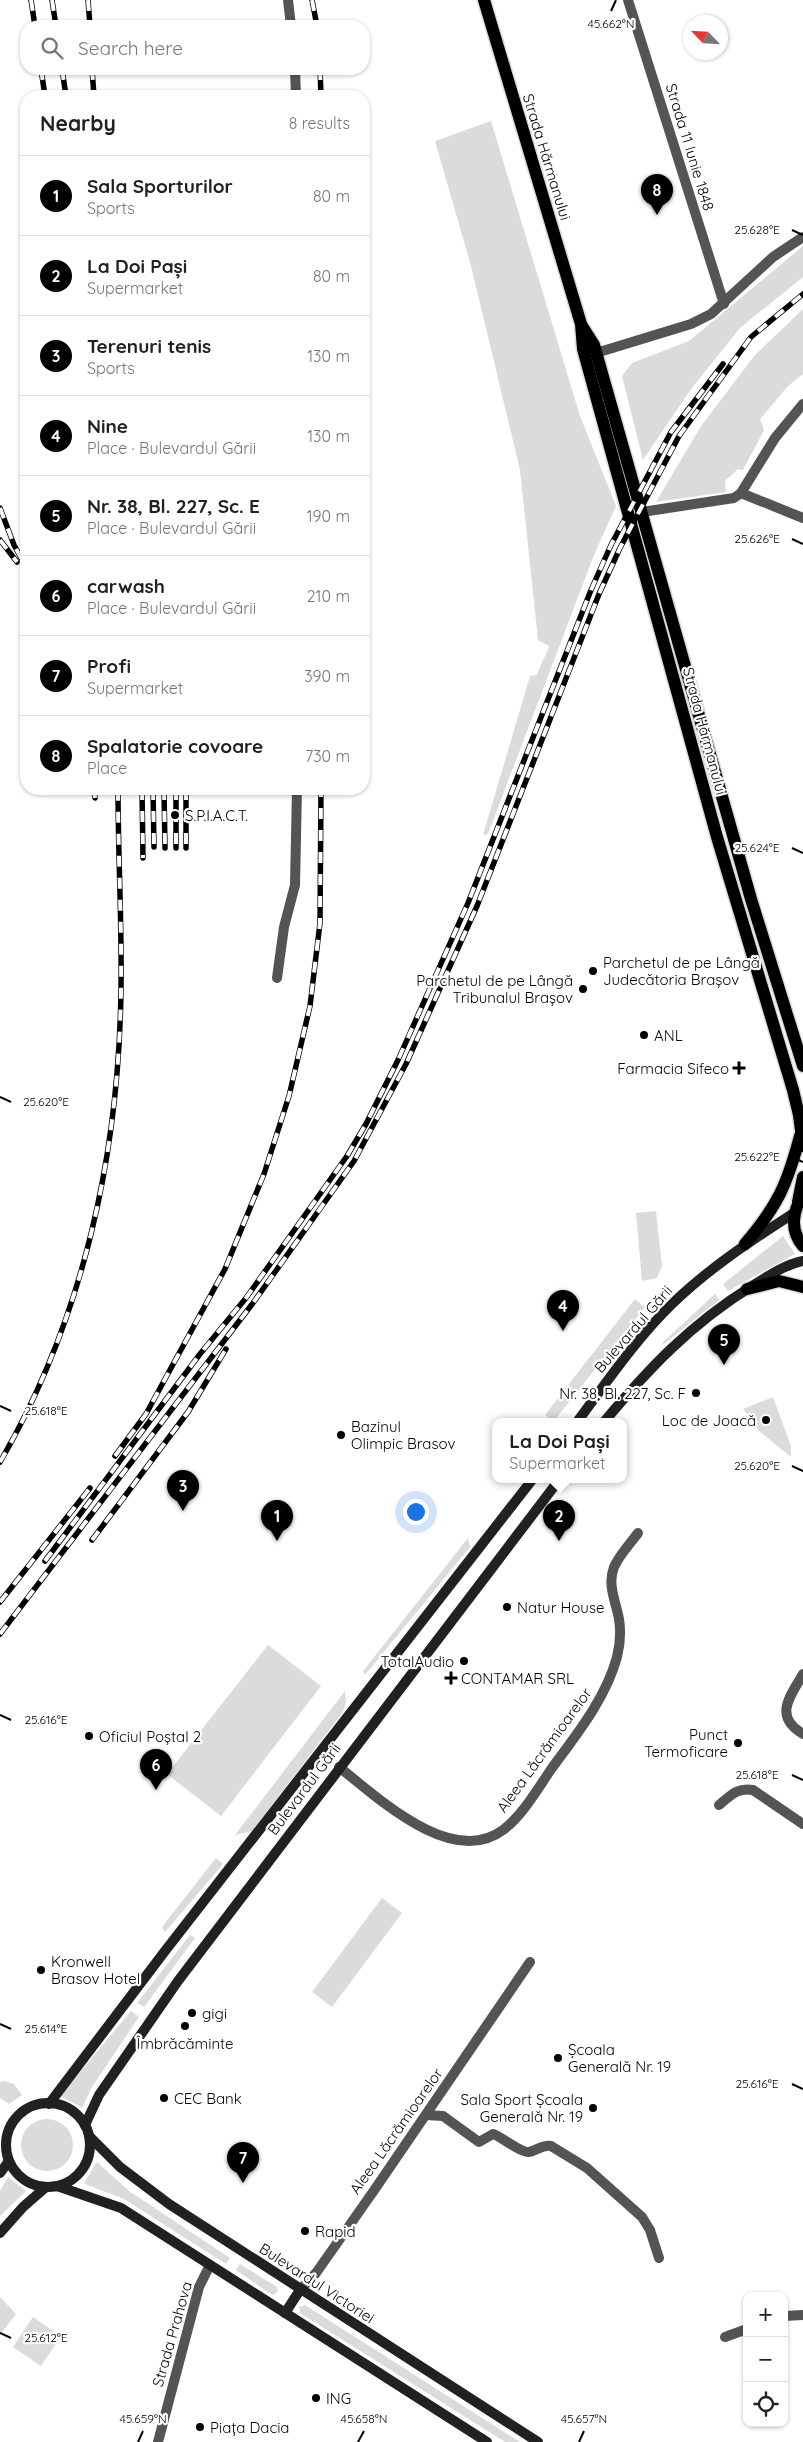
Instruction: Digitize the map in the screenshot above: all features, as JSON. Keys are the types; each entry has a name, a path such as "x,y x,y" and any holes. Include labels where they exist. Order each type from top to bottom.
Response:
{"main road":[{"name":"Strada Hărmanului","path":"484,0 581,324 586,358 718,837 793,1090 803,1146"},
{"name":"Strada Hărmanului","path":"581,324 596,353 751,899 803,1066"},
{"path":"745,1244 773,1208 784,1189 801,1131"},
{"path":"803,1177 796,1236 803,1246"},
{"name":"Bulevardul Gării","path":"580,1418 636,1345 671,1305 745,1244 799,1204"},
{"path":"607,1418 640,1380 682,1337 718,1308 782,1268 803,1262"},
{"path":"747,1289 779,1281 803,1287"},
{"name":"Bulevardul Gării","path":"49,2104 161,1956 530,1483"},
{"name":"Bulevardul Gării","path":"85,2125 99,2094 150,2020 338,1767 557,1483"},
{"path":"49,2104 69,2110 85,2125 89,2136 89,2153 85,2164 74,2177 57,2186 46,2187 25,2180 12,2168 8,2161 6,2137 14,2122 26,2110 49,2104"},
{"name":"Bulevardul Victoriei","path":"89,2136 136,2180 300,2290 538,2442"},
{"path":"0,2173 8,2161"},
{"path":"57,2186 120,2208 487,2442"},
{"path":"0,2233 23,2207 46,2187"},
{"path":"285,2313 300,2290"}],"street":[{"path":"288,0 290,20"},
{"name":"Strada 11 Iunie 1848","path":"628,0 724,304"},
{"path":"295,75 296,90"},
{"path":"596,353 691,324 711,314 773,257 803,237"},
{"path":"642,512 734,498 741,493 775,438 803,404"},
{"path":"741,493 803,518"},
{"path":"277,978 284,927 295,885 296,795"},
{"name":"Aleea Lăcrămioarelor","path":"338,1767 425,1830 457,1841 488,1838 503,1830 524,1807 604,1692 617,1656 620,1633 619,1618 612,1587 614,1569 638,1533"},
{"path":"803,1674 786,1709 789,1723 803,1734"},
{"path":"719,1805 738,1789 746,1788 753,1790 803,1824"},
{"name":"Aleea Lăcrămioarelor","path":"300,2290 316,2273 530,1962"},
{"path":"426,2115 443,2116 479,2142 493,2134 524,2152 532,2152 547,2145 551,2146 587,2168 642,2217 650,2230 660,2258"},
{"name":"Strada Prahova","path":"158,2442 199,2287 210,2265"},
{"path":"788,2316 803,2316"},
{"path":"725,2336 743,2330"}],"shaded area":[{"path":"491,121 580,416 616,506 594,555 488,834 483,835 530,676 537,675 549,646 538,640 520,470 471,266 435,141"},
{"path":"803,246 803,277 740,328 691,389 643,460 622,376 632,363 689,341"},
{"path":"803,309 803,374 788,386 760,419 764,430 743,470 738,469 725,481 726,492 656,502 701,426 755,355"},
{"path":"656,1211 662,1266 657,1278 642,1281 636,1213"},
{"path":"783,1236 795,1254 728,1291 723,1284"},
{"path":"715,1294 719,1300 664,1344 662,1343"},
{"path":"635,1299 645,1307 556,1418 548,1418 545,1415"},
{"name":"Loc de Joacă","path":"773,1397 791,1446 791,1457 759,1431 743,1409"},
{"path":"468,1538 470,1547 365,1675 363,1671"},
{"path":"268,1645 321,1686 221,1816 167,1774"},
{"path":"345,1691 346,1702 343,1712 252,1831 235,1835"},
{"path":"216,1858 223,1864 165,1932 162,1928 165,1923"},
{"path":"382,1898 402,1913 332,2007 312,1992"},
{"path":"190,1935 195,1938 144,2007 137,2003"},
{"path":"131,2011 139,2017 92,2087 82,2108 60,2096"},
{"path":"4,2081 14,2084 22,2095 9,2104 0,2098 0,2082"},
{"path":"47,2119 61,2123 69,2131 73,2145 69,2159 61,2167 47,2171 33,2167 25,2159 21,2145 25,2131 33,2123"},
{"path":"97,2162 129,2191 230,2258 226,2264 124,2199 85,2184"},
{"path":"8,2177 26,2191 0,2216 0,2191"},
{"path":"240,2264 277,2287 278,2291 274,2295 269,2293 236,2270"},
{"path":"0,2297 16,2314 0,2335"},
{"path":"305,2305 520,2442 505,2442 300,2313 299,2307"},
{"path":"33,2317 61,2336 41,2366 13,2347"}],"railway":[{"path":"31,0 34,20"},
{"path":"52,0 55,20"},
{"path":"88,0 90,20"},
{"path":"312,0 316,20"},
{"path":"42,75 44,90"},
{"path":"63,75 65,90"},
{"path":"92,75 94,90"},
{"path":"320,75 321,90"},
{"path":"0,1634 253,1303 354,1161 406,1064 477,906 599,594 620,548 679,436 751,337 803,294"},
{"path":"45,1561 200,1354 246,1298 347,1156 366,1124 398,1060 468,903 591,590 611,545 671,432 723,364"},
{"path":"0,508 20,556"},
{"path":"0,540 17,562"},
{"path":"0,1462 29,1407 54,1350 75,1292 91,1233 104,1173 119,1051 121,939 118,795"},
{"path":"142,795 143,858"},
{"path":"153,795 154,847"},
{"path":"164,795 165,848"},
{"path":"176,795 176,848"},
{"path":"186,795 186,848"},
{"path":"115,1456 146,1414 225,1269 264,1174 289,1096 310,1006 320,923 321,795"},
{"path":"92,1540 188,1412 226,1349"},
{"path":"0,1602 90,1488"}],"place":[{"name":"Spalatorie covoare","path":"657,215"},
{"name":"S.P.I.A.C.T.","path":"175,815"},
{"name":"Parchetul de pe Lângă Judecătoria Brașov","path":"593,971"},
{"name":"Parchetul de pe Lângă Tribunalul Brașov","path":"583,989"},
{"name":"ANL","path":"644,1035"},
{"name":"Farmacia Sifeco","path":"739,1068"},
{"name":"Nine","path":"563,1331"},
{"name":"Nr. 38, Bl. 227, Sc. E","path":"724,1365"},
{"name":"Nr. 38, Bl. 227, Sc. F","path":"696,1393"},
{"name":"Loc de Joacă","path":"766,1420"},
{"name":"Bazinul Olimpic Brasov","path":"341,1435"},
{"name":"Terenuri tenis","path":"183,1511"},
{"name":"Sala Sporturilor","path":"277,1541"},
{"name":"La Doi Pași","path":"559,1541"},
{"name":"Natur House","path":"507,1607"},
{"name":"TotalAudio","path":"464,1661"},
{"name":"CONTAMAR SRL","path":"451,1678"},
{"name":"Oficiul Poștal 2","path":"89,1736"},
{"name":"Punct Termoficare","path":"738,1743"},
{"name":"carwash","path":"156,1790"},
{"name":"Kronwell Brasov Hotel","path":"41,1970"},
{"name":"gigi","path":"192,2013"},
{"name":"Îmbrăcăminte","path":"185,2026"},
{"name":"Școala Generală Nr. 19","path":"558,2058"},
{"name":"CEC Bank","path":"164,2098"},
{"name":"Sala Sport Școala Generală Nr. 19","path":"593,2108"},
{"name":"Profi","path":"243,2183"},
{"name":"Rapid","path":"305,2231"},
{"name":"ING","path":"316,2398"},
{"name":"Piața Dacia","path":"200,2427"}]}
